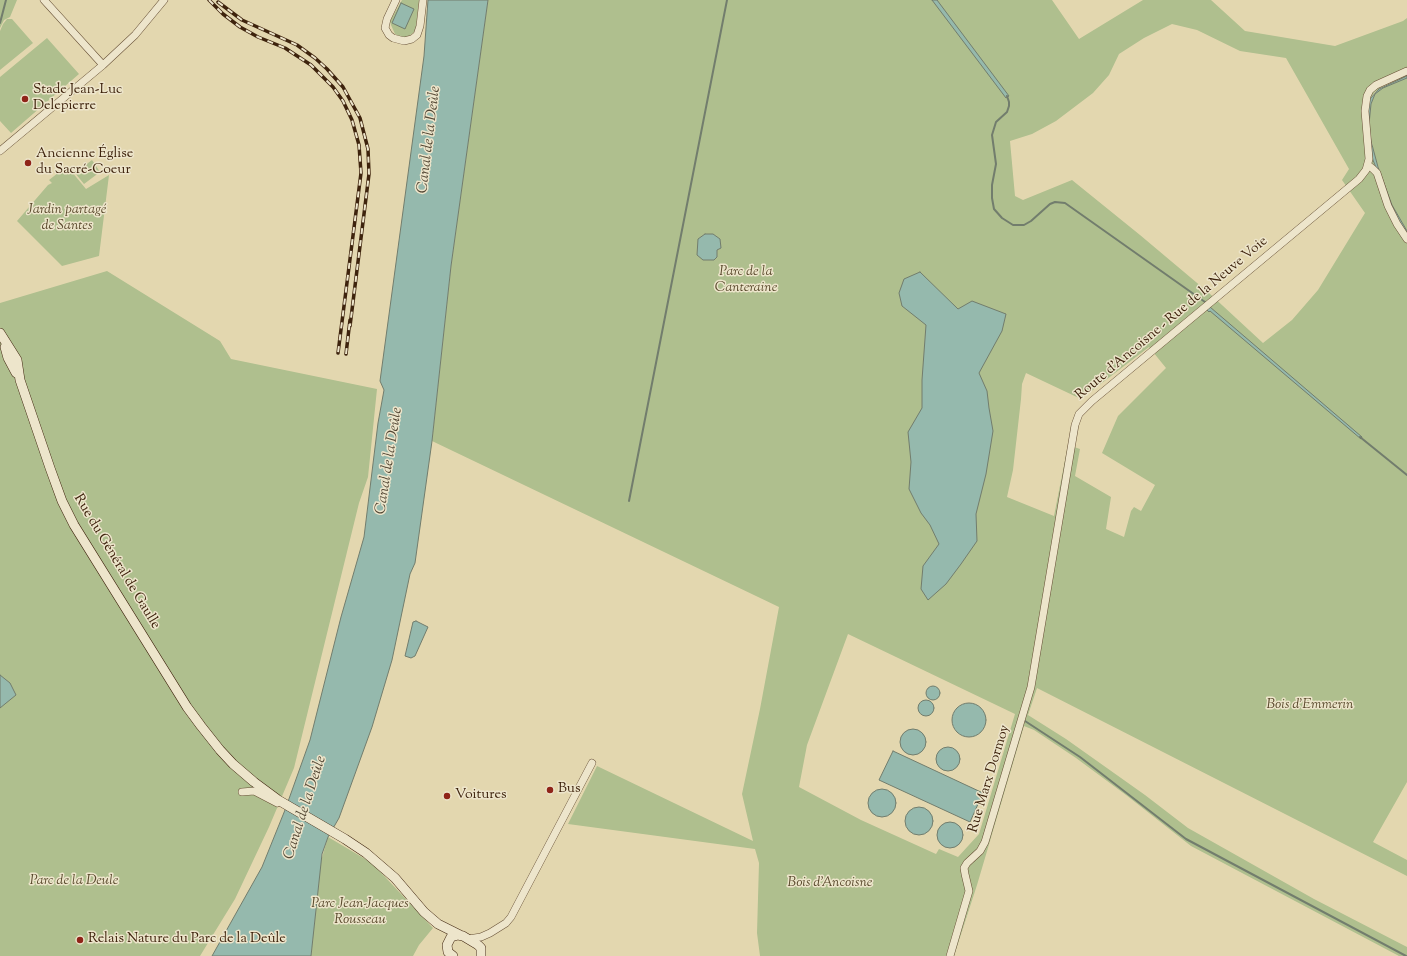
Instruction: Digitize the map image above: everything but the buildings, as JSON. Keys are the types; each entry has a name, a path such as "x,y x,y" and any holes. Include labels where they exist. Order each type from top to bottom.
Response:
{"street":[{"path":"44,0 104,66"},
{"path":"0,151 104,66 135,35 164,0"},
{"path":"396,0 387,19 385,28 389,35 404,41 412,39 417,35 420,26 422,0"},
{"path":"1407,71 1379,83 1370,90 1367,96 1365,111 1369,155 1368,166 1376,173 1391,213 1407,239"},
{"name":"Route d'Ancoisne - Rue de la Neuve Voie","path":"1022,718 1032,680 1079,414 1092,401 1355,183 1368,166"},
{"name":"Rue du Général de Gaulle","path":"0,333 8,358 20,380 64,506 202,734 220,758 249,784 366,853 384,867 421,909 438,924"},
{"name":"Rue Marx Dormoy","path":"950,956 969,895 969,888 964,871 965,865 980,852 986,842 1022,718"},
{"path":"468,939 481,937 490,933 503,926 512,917 592,763"},
{"path":"242,792 254,791 276,800"},
{"path":"345,841 361,854"},
{"path":"438,924 478,945 481,955"},
{"path":"438,924 447,943 448,951 453,956"},
{"path":"481,955 490,933"},
{"path":"447,943 453,936 460,935"}],"green space":[{"path":"0,0 17,0 10,17 4,20 0,28"},
{"path":"402,0 419,0 416,28 408,37 401,37 395,34 390,21"},
{"name":"Parc de la Canteraine","path":"488,0 1052,0 1079,39 1143,0 1211,0 1245,31 1335,46 1403,21 1407,18 1407,76 1383,86 1375,92 1369,100 1367,110 1370,146 1373,160 1387,201 1407,235 1407,782 1373,842 1407,860 1407,876 1037,688 1028,715 1066,739 1145,795 1188,828 1314,899 1407,947 1407,956 1399,956 1191,846 1076,758 1034,730 1024,726 977,885 954,956 760,956 757,933 759,863 755,849 568,824 597,766 753,841 742,794 779,607 432,441 451,266","holes":["1172,24 1197,30 1240,51 1286,58 1349,169 1342,180 1365,213 1318,290 1292,320 1263,343 1209,293 1072,180 1023,200 1015,196 1010,141 1032,134 1056,121 1093,93 1109,75 1119,54 1144,38","1149,347 1166,368 1118,416 1102,453 1155,485 1141,511 1134,507 1131,511 1124,537 1106,529 1111,497 1075,476 1080,449 1068,445 1054,516 1007,497 1013,470 1022,384 1026,373 1081,399","848,634 1015,714 979,834 958,857 939,849 936,854 861,820 799,787 807,745"]},
{"path":"7,19 12,19 33,43 0,70 0,31"},
{"name":"Stade Jean-Luc Delepierre","path":"47,38 79,74 11,133 0,121 0,77"},
{"path":"1407,78 1407,231 1392,205 1383,181 1374,154 1369,124 1371,104 1375,94 1383,88"},
{"path":"92,160 100,172 84,184 75,173"},
{"name":"Jardin partagé de Santes","path":"67,166 86,189 109,175 99,256 62,266 17,221 48,185 52,183 49,180"},
{"name":"Parc de la Deule","path":"107,271 220,341 231,359 377,389 368,477 359,503 294,768 269,827 235,899 200,956 0,956 0,303"},
{"name":"Parc Jean-Jacques Rousseau","path":"328,837 372,863 433,928 419,945 413,956 311,956 321,861"}],"water":[{"name":"Canal de la Deûle","path":"428,0 488,0 451,266 432,441 415,563 410,574 392,660 372,727 339,818 328,837 322,854 311,956 212,956 262,867 285,810 310,740 341,617 364,537 378,423 384,390 380,381 424,56"},
{"path":"932,0 937,0 1009,96 1006,98"},
{"path":"401,3 414,9 405,29 392,23"},
{"path":"1407,76 1407,78 1383,88 1375,94 1371,104 1369,124 1371,141 1378,167 1392,205 1407,231 1407,235 1396,219 1373,160 1370,146 1367,110 1369,100 1379,89"},
{"path":"705,234 713,234 720,239 721,248 717,250 717,257 714,260 703,260 697,255 698,239"},
{"path":"920,272 958,309 972,301 1006,314 1002,331 979,373 987,391 993,431 986,474 976,514 977,541 946,584 928,600 921,589 923,566 939,544 909,489 911,462 908,432 922,408 922,380 926,325 902,306 899,293 904,279"},
{"path":"1210,307 1362,437 1361,439 1210,311 1209,312 1207,310"},
{"path":"416,621 428,627 415,656 411,658 405,656 413,622"},
{"path":"0,675 10,683 16,695 0,708"},
{"path":"930,686 936,686 940,690 940,696 936,700 930,700 926,696 926,690"},
{"path":"926,700 932,702 934,708 932,714 926,716 920,714 918,708 920,702"},
{"path":"966,703 972,703 976,704 983,710 986,720 985,727 979,734 972,737 966,737 962,736 955,730 952,723 952,717 953,713 959,706"},
{"path":"913,729 922,733 926,742 922,751 913,755 904,751 900,742 904,733"},
{"path":"948,747 953,748 959,754 959,764 953,770 948,771 943,770 937,764 936,759 937,754 943,748"},
{"path":"893,751 983,793 970,822 879,780"},
{"path":"882,789 892,793 896,803 892,813 882,817 872,813 868,803 872,793"},
{"path":"919,807 929,811 933,821 929,831 919,835 909,831 905,821 909,811"},
{"path":"950,822 960,825 963,835 960,845 950,848 940,845 937,835 940,825"}],"waterway":[{"path":"0,23 6,0"},
{"path":"629,501 727,0"},
{"path":"1007,96 1009,102 1007,112 996,122 992,135 996,164 992,185 992,198 994,209 1002,218 1013,225 1024,225 1031,221 1050,204 1055,202 1065,203 1205,302"},
{"path":"1360,437 1407,475"},
{"path":"1025,721 1080,757 1186,839 1406,956"}],"railway":[{"path":"209,0 223,14 240,27 258,37 285,48 311,65 333,87 343,101 352,120 359,145 361,173 338,353"},
{"path":"218,2 242,20 297,45 315,58 343,87 360,118 368,149 369,174 350,326"},
{"path":"346,354 350,320"}],"place":[{"name":"Stade Jean-Luc Delepierre","path":"25,99"},
{"name":"Ancienne Église du Sacré-Coeur","path":"28,163"},
{"name":"Bus","path":"550,790"},
{"name":"Voitures","path":"447,796"},
{"name":"Relais Nature du Parc de la Deûle","path":"80,940"}],"park label":[{"name":"Bois d'Emmerin","path":"1310,706"},
{"name":"Bois d'Ancoisne","path":"830,884"}]}
